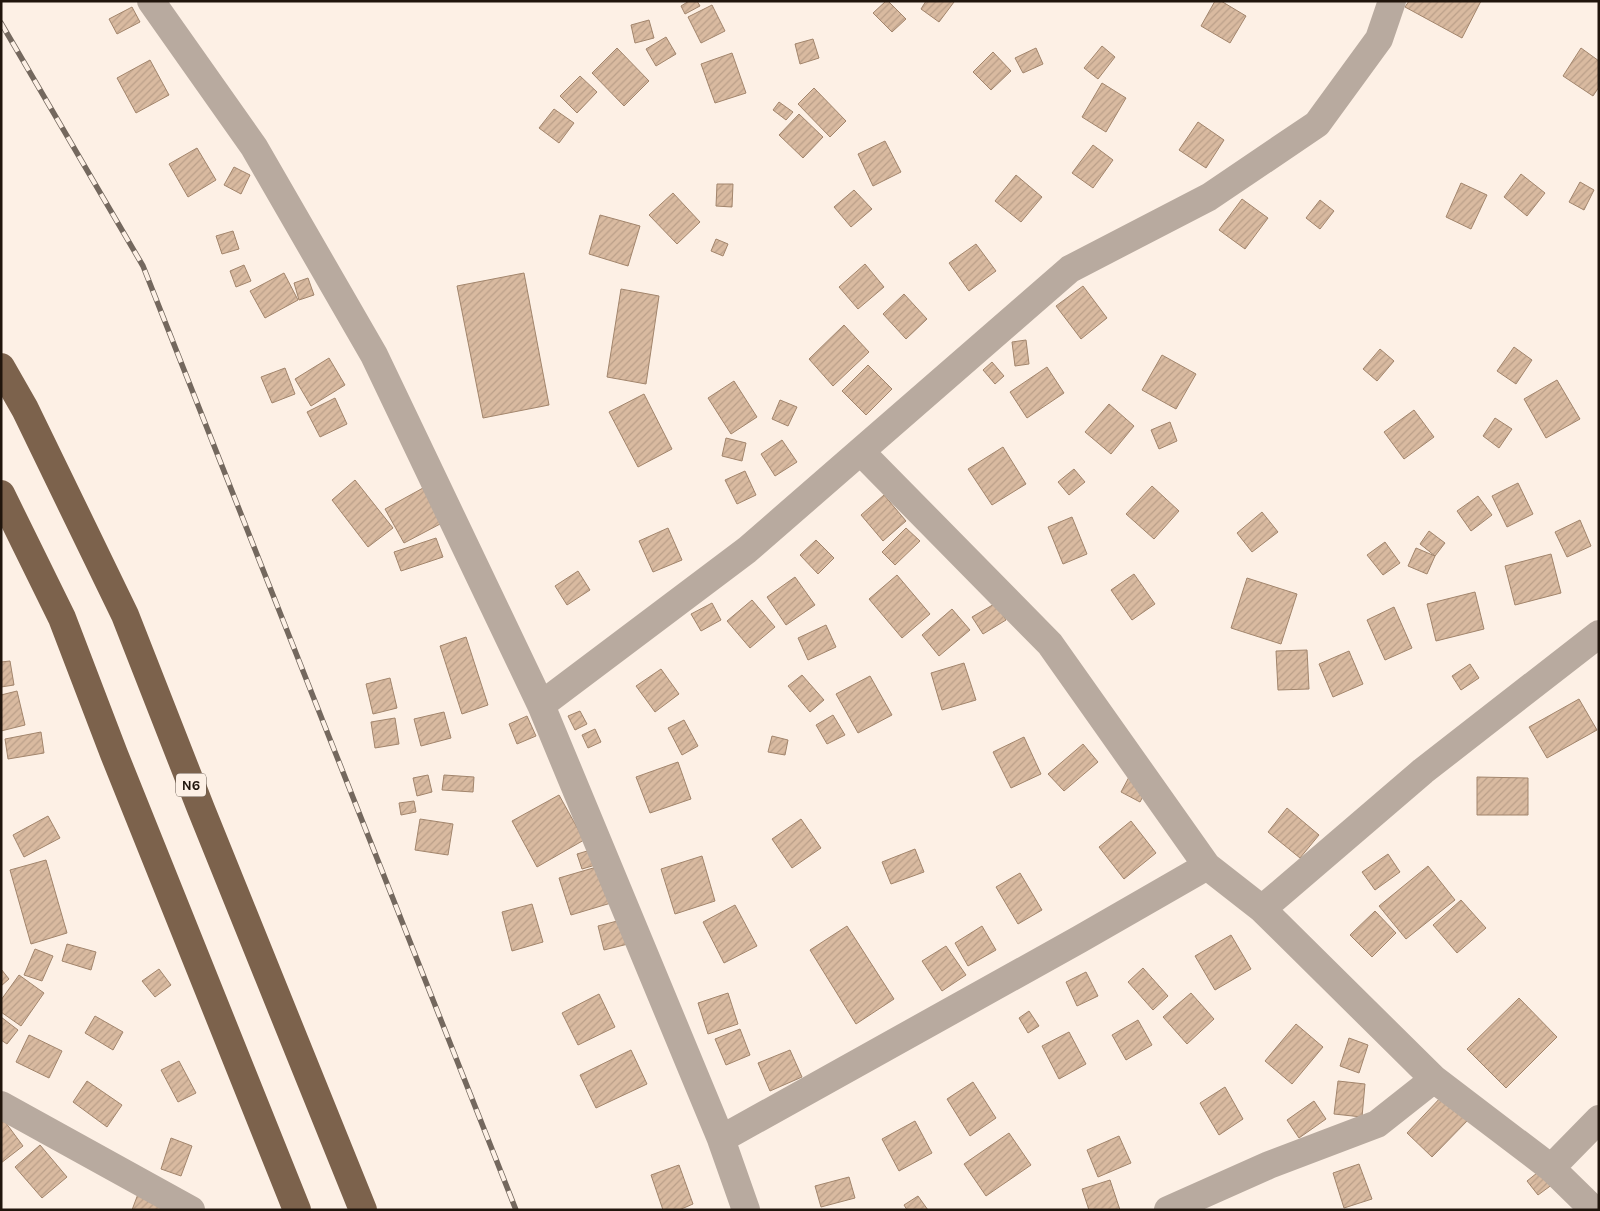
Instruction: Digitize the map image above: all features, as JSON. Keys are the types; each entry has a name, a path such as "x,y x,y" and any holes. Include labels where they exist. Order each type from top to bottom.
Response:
{"highway":[{"name":"N6","path":"1,367 25,409 125,615 363,1210"},
{"path":"1,494 62,618 297,1210"}],"street":[{"path":"151,1 254,147 374,355 541,705 721,1139 746,1210"},
{"path":"541,705 748,550 1070,269 1209,197 1317,124 1379,39 1392,1"},
{"path":"861,452 1050,644 1207,866 1262,909 1434,1078 1551,1168 1594,1210"},
{"path":"1262,909 1423,771 1599,634"},
{"path":"721,1139 1088,935 1207,866"},
{"path":"1168,1210 1269,1165 1377,1124 1434,1078"},
{"path":"1,1105 191,1210"},
{"path":"1551,1168 1599,1119"}],"building":[{"path":"689,1 697,1 700,6 685,14 681,6"},
{"path":"886,1 906,19 892,32 873,13"},
{"path":"926,1 954,2 939,22 921,9"},
{"path":"1215,1 1221,1 1246,16 1230,43 1201,26"},
{"path":"1409,1 1481,1 1462,38 1405,7"},
{"path":"712,5 725,31 701,43 688,17"},
{"path":"132,7 140,22 117,34 109,19"},
{"path":"649,20 654,38 635,43 631,25"},
{"path":"666,37 676,54 656,66 646,49"},
{"path":"813,39 819,58 800,64 795,44"},
{"path":"1102,46 1115,57 1098,79 1084,68"},
{"path":"617,48 649,81 624,106 592,73"},
{"path":"1036,48 1043,64 1023,73 1015,58"},
{"path":"1581,48 1599,61 1599,87 1593,96 1563,76"},
{"path":"993,52 1011,71 991,90 973,72"},
{"path":"732,53 746,93 715,103 701,64"},
{"path":"150,60 169,95 136,113 117,78"},
{"path":"580,76 597,92 577,113 560,96"},
{"path":"1102,83 1126,98 1106,132 1082,117"},
{"path":"814,88 846,121 830,137 798,104"},
{"path":"779,102 793,112 786,120 773,110"},
{"path":"554,109 574,123 559,143 539,128"},
{"path":"799,114 823,137 803,158 779,135"},
{"path":"1198,122 1224,140 1206,168 1179,150"},
{"path":"885,141 901,172 873,186 858,154"},
{"path":"1093,145 1113,160 1093,188 1072,173"},
{"path":"197,148 216,180 188,197 169,164"},
{"path":"234,167 250,175 241,194 224,185"},
{"path":"1521,174 1545,193 1527,216 1504,197"},
{"path":"1016,175 1042,197 1021,222 995,201"},
{"path":"1580,182 1594,190 1584,210 1569,202"},
{"path":"1461,183 1487,195 1471,229 1446,217"},
{"path":"717,184 733,184 732,207 716,206"},
{"path":"854,190 872,209 851,227 834,207"},
{"path":"673,193 700,222 677,244 649,215"},
{"path":"1242,199 1268,218 1245,249 1219,230"},
{"path":"1320,200 1334,211 1320,229 1306,218"},
{"path":"600,215 640,226 628,266 589,254"},
{"path":"233,231 239,249 222,254 216,236"},
{"path":"716,239 728,244 723,256 711,251"},
{"path":"976,244 996,271 969,291 949,263"},
{"path":"865,264 884,287 858,309 839,287"},
{"path":"244,265 251,281 236,287 230,271"},
{"path":"284,273 298,300 265,318 250,291"},
{"path":"524,273 549,405 483,418 457,286"},
{"path":"308,278 314,295 299,300 294,283"},
{"path":"1083,286 1107,318 1081,339 1056,306"},
{"path":"621,289 659,296 646,384 607,377"},
{"path":"904,294 927,319 906,339 883,314"},
{"path":"844,325 869,352 833,386 809,359"},
{"path":"1026,340 1029,364 1015,366 1012,342"},
{"path":"1514,347 1532,360 1516,384 1497,371"},
{"path":"1380,349 1394,361 1377,381 1363,369"},
{"path":"1162,355 1196,374 1176,409 1142,390"},
{"path":"329,358 345,385 311,406 295,379"},
{"path":"992,362 1004,376 995,384 983,370"},
{"path":"868,365 892,389 866,415 842,391"},
{"path":"1047,367 1064,393 1027,418 1010,392"},
{"path":"285,368 295,394 272,403 261,377"},
{"path":"1557,380 1580,419 1546,438 1524,399"},
{"path":"734,381 757,417 731,434 708,398"},
{"path":"644,394 672,449 638,467 609,412"},
{"path":"335,398 347,424 320,437 307,412"},
{"path":"780,400 797,407 788,426 772,419"},
{"path":"1109,404 1134,426 1111,454 1085,432"},
{"path":"1414,410 1434,437 1404,459 1384,432"},
{"path":"1495,418 1512,429 1499,448 1483,436"},
{"path":"1170,422 1177,441 1159,449 1151,430"},
{"path":"726,438 746,443 742,461 722,456"},
{"path":"782,440 797,462 775,476 761,454"},
{"path":"1003,447 1026,484 992,505 968,469"},
{"path":"1074,469 1085,482 1069,495 1058,482"},
{"path":"745,471 756,495 737,504 725,480"},
{"path":"355,480 393,528 368,547 332,500"},
{"path":"1518,483 1533,514 1507,527 1492,496"},
{"path":"1152,486 1179,511 1154,539 1126,514"},
{"path":"423,488 442,523 404,543 385,509"},
{"path":"884,495 906,521 883,541 861,515"},
{"path":"1478,496 1492,515 1471,531 1457,511"},
{"path":"1262,512 1278,532 1252,552 1237,533"},
{"path":"1072,517 1087,554 1063,564 1048,527"},
{"path":"1580,520 1591,546 1567,557 1555,532"},
{"path":"668,528 682,560 653,572 639,541"},
{"path":"906,528 920,541 895,565 882,552"},
{"path":"1429,531 1445,543 1435,556 1420,544"},
{"path":"436,538 443,557 401,571 394,552"},
{"path":"816,540 834,558 818,574 800,555"},
{"path":"1385,542 1400,563 1383,575 1367,555"},
{"path":"1416,548 1435,556 1427,574 1408,566"},
{"path":"1551,554 1561,593 1515,605 1505,566"},
{"path":"578,571 590,590 567,605 555,586"},
{"path":"1134,574 1155,604 1132,620 1111,590"},
{"path":"897,575 930,614 902,638 869,599"},
{"path":"795,577 815,605 786,625 767,597"},
{"path":"1247,578 1297,594 1281,644 1231,628"},
{"path":"1475,592 1484,629 1436,641 1427,604"},
{"path":"752,600 775,627 750,648 727,621"},
{"path":"712,603 721,620 701,631 691,614"},
{"path":"996,603 1006,620 983,634 972,617"},
{"path":"1394,607 1412,648 1385,660 1367,620"},
{"path":"952,609 970,630 939,656 922,635"},
{"path":"826,625 836,647 808,660 798,638"},
{"path":"466,637 488,705 462,714 440,646"},
{"path":"1307,650 1309,689 1278,690 1276,651"},
{"path":"1349,651 1363,684 1333,697 1319,664"},
{"path":"10,661 14,685 1,687 1,662"},
{"path":"964,663 976,700 942,710 931,673"},
{"path":"1470,664 1479,678 1461,690 1452,676"},
{"path":"661,669 679,694 655,712 636,686"},
{"path":"802,675 824,700 810,712 788,686"},
{"path":"870,676 892,715 858,733 836,694"},
{"path":"390,678 397,708 373,714 366,684"},
{"path":"17,691 25,725 1,731 1,695"},
{"path":"1579,699 1597,730 1547,758 1529,727"},
{"path":"580,711 587,724 575,730 568,716"},
{"path":"444,712 451,738 421,746 414,719"},
{"path":"833,715 845,735 827,744 816,725"},
{"path":"527,716 536,736 517,744 509,724"},
{"path":"395,718 399,744 375,748 371,722"},
{"path":"684,720 698,746 682,755 668,728"},
{"path":"595,729 601,742 588,748 582,735"},
{"path":"41,732 44,753 8,759 5,739"},
{"path":"772,736 788,740 785,755 768,752"},
{"path":"1024,737 1041,774 1011,788 993,752"},
{"path":"1083,744 1098,762 1064,791 1048,774"},
{"path":"678,762 691,799 650,813 636,777"},
{"path":"428,775 432,792 417,796 413,778"},
{"path":"444,775 474,777 473,792 442,790"},
{"path":"1129,777 1148,787 1140,802 1121,792"},
{"path":"1477,777 1528,778 1528,815 1477,815"},
{"path":"559,795 584,840 537,867 512,821"},
{"path":"414,801 416,812 401,815 399,803"},
{"path":"1287,808 1319,835 1300,858 1268,832"},
{"path":"48,816 60,838 24,857 13,835"},
{"path":"420,819 453,824 448,855 415,850"},
{"path":"801,819 821,848 792,868 772,839"},
{"path":"1131,821 1156,853 1124,879 1099,847"},
{"path":"594,849 599,864 582,869 577,854"},
{"path":"915,849 924,872 891,884 882,862"},
{"path":"1388,854 1400,872 1375,890 1362,872"},
{"path":"702,856 715,901 675,914 661,869"},
{"path":"46,860 67,933 31,944 10,870"},
{"path":"600,866 611,903 571,915 559,878"},
{"path":"1428,866 1455,900 1406,939 1379,906"},
{"path":"1020,873 1042,910 1018,924 996,887"},
{"path":"1461,900 1486,928 1457,953 1433,925"},
{"path":"532,904 543,942 512,951 502,912"},
{"path":"735,905 757,946 724,963 703,922"},
{"path":"1375,911 1396,933 1372,957 1350,935"},
{"path":"621,920 628,944 604,950 598,926"},
{"path":"847,926 894,999 856,1024 810,950"},
{"path":"982,926 996,950 968,966 955,943"},
{"path":"1231,935 1251,969 1215,990 1195,956"},
{"path":"67,944 96,952 91,970 62,961"},
{"path":"946,946 966,975 942,991 922,961"},
{"path":"35,949 53,956 42,981 24,975"},
{"path":"1143,968 1168,996 1153,1010 1128,982"},
{"path":"1,969 9,979 1,986"},
{"path":"159,969 171,985 155,997 142,981"},
{"path":"1086,972 1098,996 1077,1006 1066,982"},
{"path":"19,975 44,993 21,1026 1,1012 1,1000"},
{"path":"728,993 738,1024 708,1034 698,1003"},
{"path":"1191,993 1214,1019 1187,1044 1163,1017"},
{"path":"599,994 615,1027 578,1045 562,1013"},
{"path":"1519,998 1557,1037 1506,1088 1467,1049"},
{"path":"1029,1011 1039,1026 1028,1033 1019,1018"},
{"path":"95,1016 123,1032 113,1050 85,1033"},
{"path":"1,1017 18,1030 7,1044 1,1040"},
{"path":"1138,1020 1152,1045 1126,1060 1112,1035"},
{"path":"1296,1024 1323,1047 1292,1084 1265,1061"},
{"path":"740,1029 750,1055 726,1065 715,1039"},
{"path":"1069,1032 1086,1064 1059,1079 1042,1046"},
{"path":"29,1035 62,1051 49,1078 16,1062"},
{"path":"1349,1038 1368,1045 1359,1073 1340,1066"},
{"path":"631,1050 647,1084 596,1108 580,1075"},
{"path":"790,1050 802,1077 770,1091 758,1063"},
{"path":"179,1061 196,1093 178,1102 161,1070"},
{"path":"87,1081 122,1105 107,1127 73,1102"},
{"path":"1338,1081 1365,1084 1362,1117 1334,1114"},
{"path":"973,1082 996,1118 970,1136 947,1099"},
{"path":"1225,1087 1243,1119 1219,1135 1200,1103"},
{"path":"1443,1095 1469,1119 1432,1157 1407,1133"},
{"path":"1314,1101 1326,1119 1299,1138 1287,1120"},
{"path":"3,1119 23,1146 1,1163 1,1121"},
{"path":"915,1121 932,1153 899,1171 882,1139"},
{"path":"1009,1133 1031,1165 986,1196 964,1164"},
{"path":"1119,1136 1131,1163 1098,1177 1087,1150"},
{"path":"171,1138 192,1146 181,1176 161,1169"},
{"path":"40,1145 67,1177 42,1198 15,1167"},
{"path":"1359,1164 1372,1199 1344,1208 1333,1173"},
{"path":"679,1165 693,1204 679,1210 663,1210 651,1175"},
{"path":"1542,1169 1553,1184 1538,1195 1527,1181"},
{"path":"849,1177 855,1198 821,1207 815,1186"},
{"path":"1110,1180 1120,1210 1089,1210 1082,1189"},
{"path":"138,1194 169,1210 132,1210"},
{"path":"918,1196 928,1210 907,1210 904,1205"}],"railway":[{"path":"1,23 143,266 516,1210"}]}
